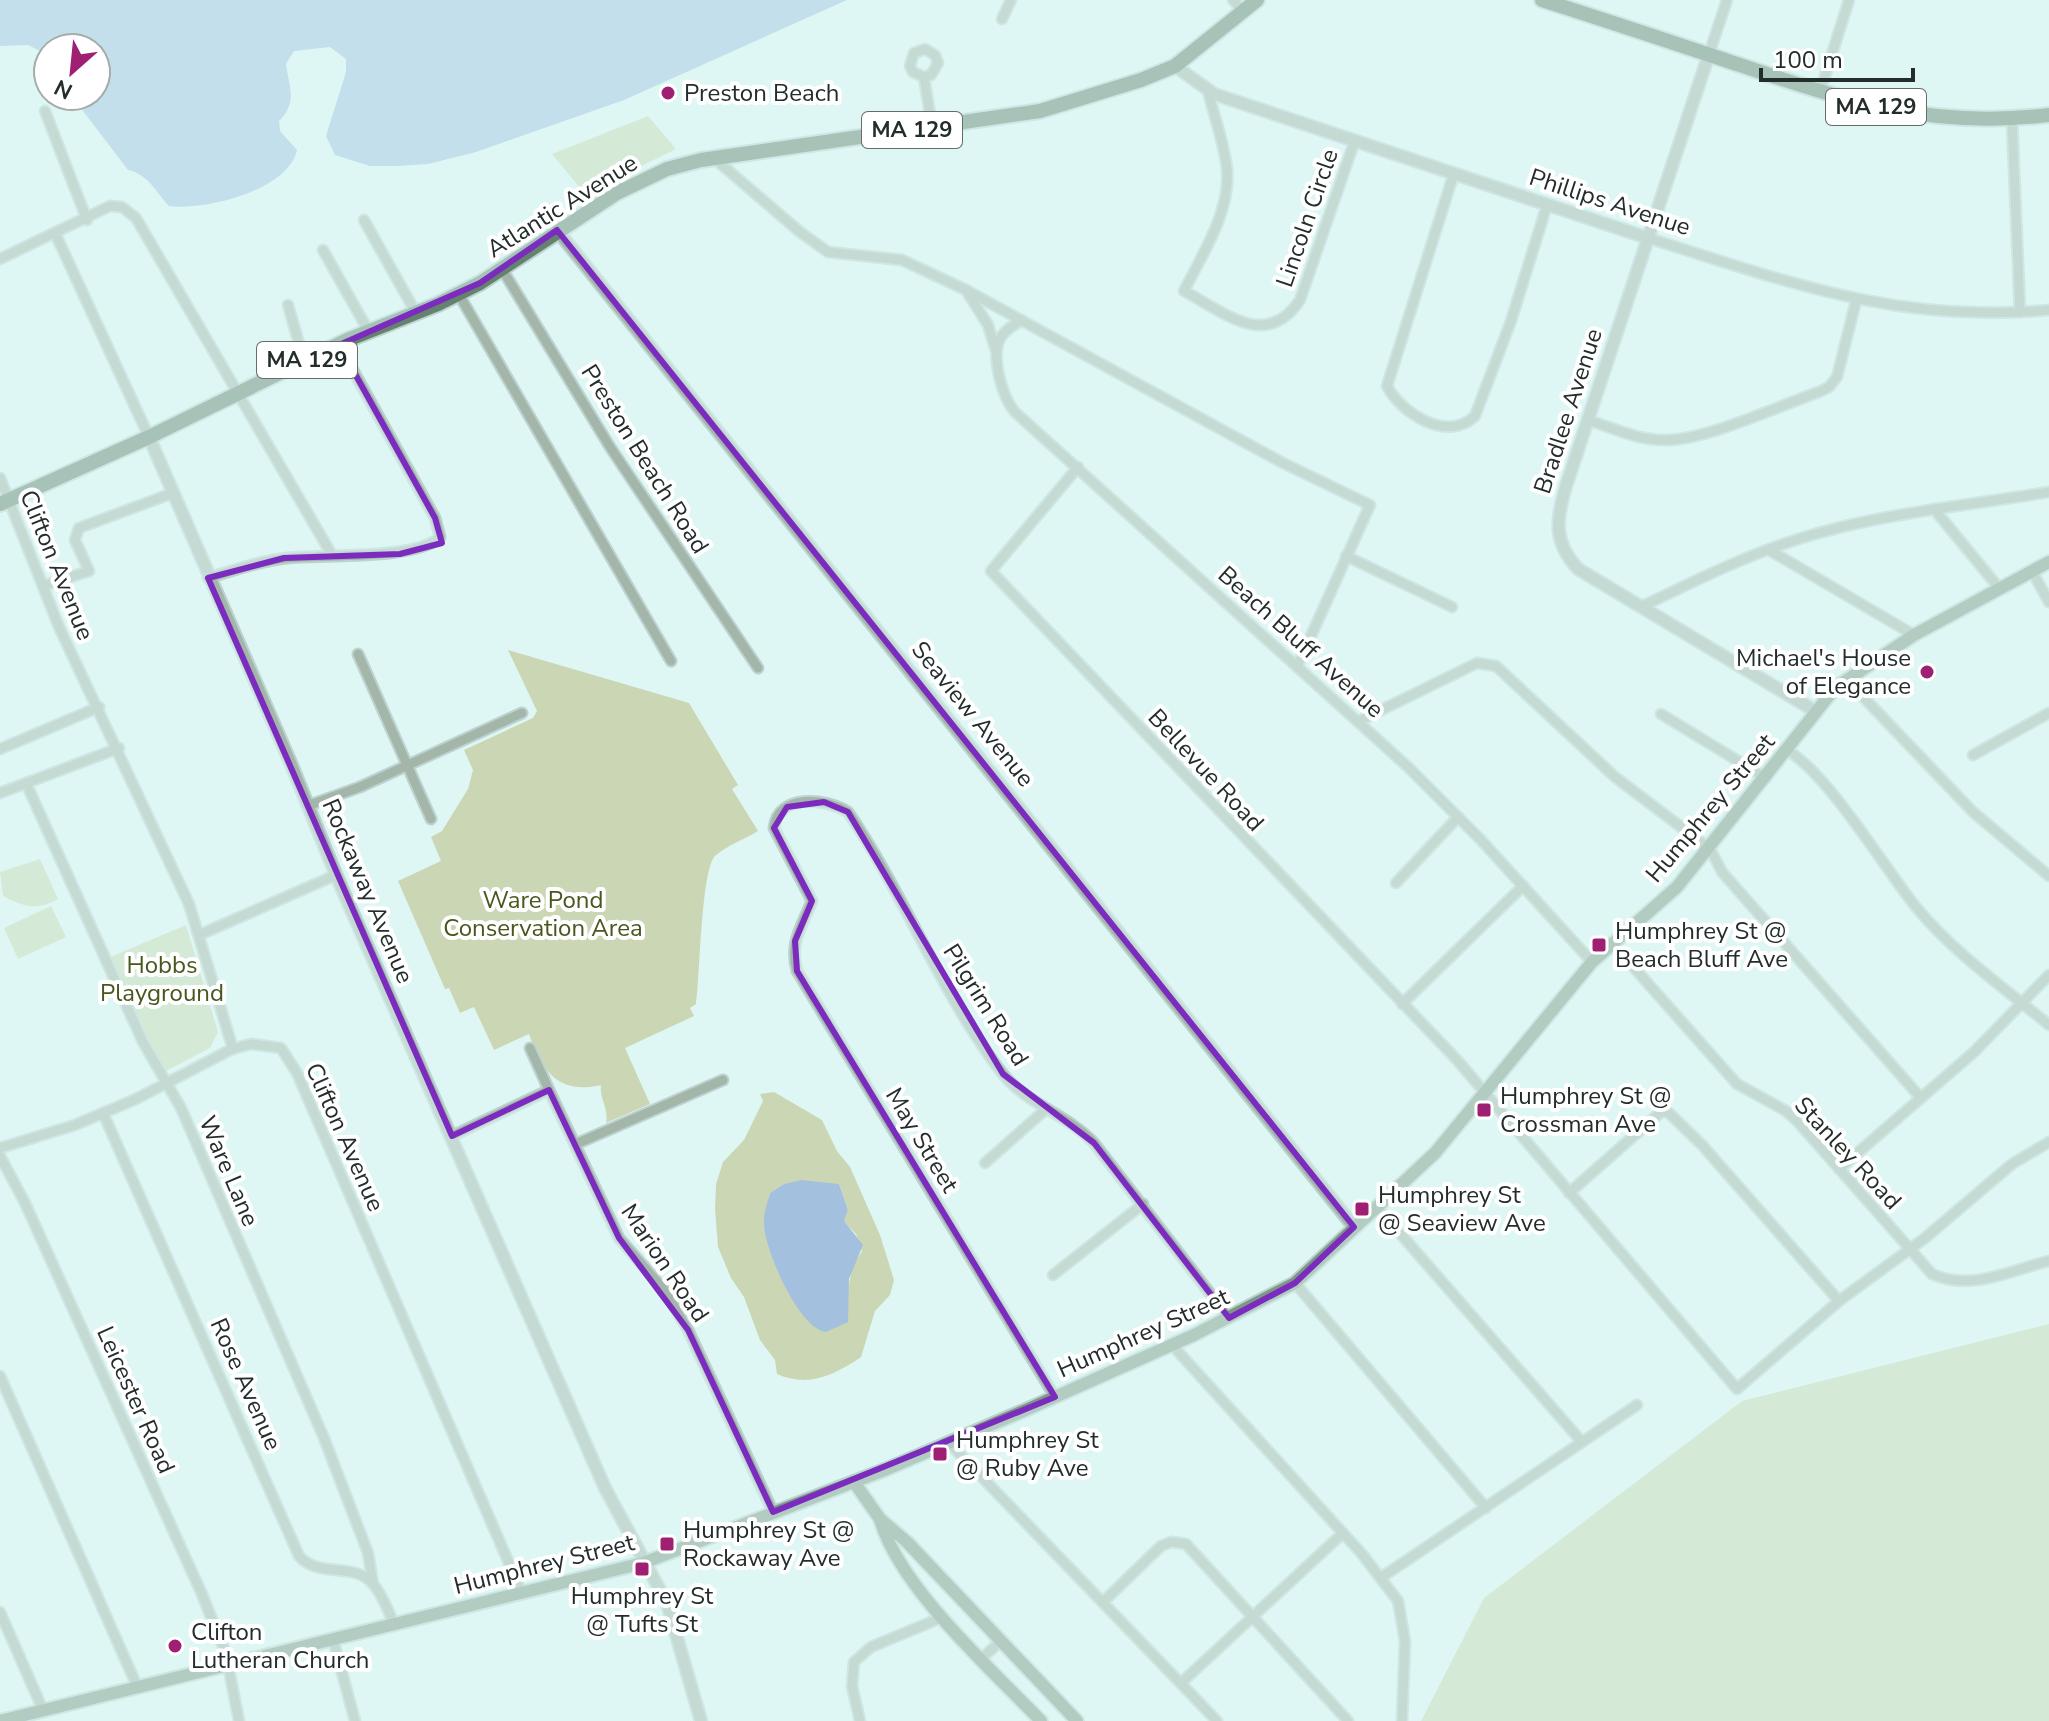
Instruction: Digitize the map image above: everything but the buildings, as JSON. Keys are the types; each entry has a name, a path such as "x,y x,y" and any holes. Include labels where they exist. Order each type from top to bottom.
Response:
{"main road":[{"name":"Atlantic Avenue","path":"4,502 149,437 304,361 458,293 502,269 557,230 655,174 677,166 715,159 1040,111 1141,80 1175,66 1238,6 1257,0"},
{"name":"MA 129","path":"1542,0 1820,92 1919,116 1977,121 2049,115"},
{"name":"Humphrey Street","path":"0,1721 643,1563 949,1443 1172,1345 1295,1283 1435,1153 1592,962 1677,887 1710,849 1815,711 1846,679 1914,635 2049,562"},
{"path":"854,1482 880,1519 900,1567 1041,1721"},
{"path":"880,1519 907,1542 1077,1721"}],"street":[{"path":"1002,19 1011,0"},
{"name":"Bradlee Avenue","path":"1727,0 1557,518 1559,542 1578,569 1815,711"},
{"path":"1820,92 1849,0"},
{"name":"Phillips Avenue","path":"1175,66 1208,91 1776,281 1856,301 1958,312 2049,310"},
{"path":"924,77 932,127"},
{"name":"Lincoln Circle","path":"1208,91 1227,170 1226,189 1209,242 1184,291 1249,325 1268,327 1283,320 1300,300 1355,140"},
{"path":"45,112 87,220"},
{"path":"2012,120 2020,312"},
{"path":"715,159 828,252 902,260 966,290 1281,462 1370,505 1297,667"},
{"path":"1454,173 1391,364 1387,386 1404,409 1441,425 1466,425 1478,408 1547,205"},
{"path":"0,259 56,235 110,206 125,209 136,218 332,555"},
{"path":"364,220 416,313"},
{"name":"Seaview Avenue","path":"557,230 1354,1227"},
{"name":"Rockaway Avenue","path":"56,235 149,437 336,875 605,1488 667,1603 701,1721"},
{"path":"323,250 369,332"},
{"name":"Preston Beach Road","path":"502,269 610,447 758,668"},
{"name":"Beach Bluff Avenue","path":"966,290 981,312 996,351 1007,402 1359,721 1458,817 1592,962"},
{"path":"458,293 671,661"},
{"path":"1588,420 1638,437 1667,440 1708,431 1819,392 1829,387 1837,377 1856,301"},
{"path":"288,305 304,361"},
{"path":"996,351 1000,337 1022,320"},
{"path":"208,578 284,558 400,554 431,546 440,537 435,518 339,345"},
{"name":"Bellevue Road","path":"1078,467 991,571 1486,1094 1737,1389 1839,1301"},
{"name":"Clifton Avenue","path":"0,478 4,502 167,851 199,935 233,1049 251,1044 277,1045 297,1073 521,1591"},
{"path":"1641,607 1769,550 1882,517 2049,492"},
{"path":"43,586 89,571 75,540 79,528 173,493"},
{"path":"1934,509 1999,588"},
{"path":"1769,550 1914,635"},
{"path":"1346,556 1452,607"},
{"path":"2032,571 2049,602"},
{"path":"358,654 431,819"},
{"path":"1359,721 1477,663 1496,666 1615,777 1710,849 1722,872 1920,1097"},
{"path":"1846,679 1983,822 2049,876"},
{"path":"0,749 99,707"},
{"path":"307,806 522,713"},
{"path":"1973,755 2049,713"},
{"path":"1661,714 1766,778"},
{"path":"0,793 119,748"},
{"path":"1787,750 1819,779 1930,923 1968,960 2049,1025"},
{"name":"Ware Lane","path":"26,783 143,1042 167,1084 324,1438 368,1553 373,1584"},
{"name":"Pilgrim Road","path":"811,896 774,828 775,818 787,807 799,802 824,802 848,812 977,1036 1015,1088 1045,1110 1080,1128 1143,1204 1229,1318"},
{"path":"1396,883 1458,817"},
{"path":"199,935 336,875"},
{"path":"1402,1004 1523,886"},
{"name":"May Street","path":"811,896 811,905 795,941 793,957 797,971 1055,1397"},
{"name":"Stanley Road","path":"1613,944 1737,1084 1786,1111 1932,1274 1961,1283 2049,1261"},
{"path":"1839,1169 2023,1004 2049,975"},
{"name":"Marion Road","path":"530,1048 619,1238 665,1291 688,1330 773,1512"},
{"path":"0,1148 45,1136 103,1113 233,1049"},
{"path":"576,1144 723,1080"},
{"path":"452,1136 549,1090"},
{"path":"985,1163 1045,1110"},
{"path":"1569,1193 1661,1112 1668,1112 1693,1135 1839,1301 1909,1249 2012,1164 2049,1142"},
{"name":"Rose Avenue","path":"103,1113 299,1556 308,1567 364,1576 373,1584"},
{"name":"Leicester Road","path":"0,1156 68,1298 229,1664 239,1721"},
{"path":"1053,1275 1143,1204"},
{"path":"1377,1207 1582,1442"},
{"path":"1295,1283 1486,1508"},
{"path":"1172,1345 1382,1577 1398,1601 1404,1625 1402,1721"},
{"path":"0,1376 137,1686"},
{"path":"1382,1577 1637,1405"},
{"path":"949,1443 1217,1721"},
{"path":"1181,1683 1343,1533"},
{"path":"1103,1602 1161,1546 1177,1542 1186,1544 1348,1721"},
{"path":"373,1584 394,1624"},
{"path":"0,1612 43,1710"},
{"path":"860,1721 852,1686 854,1662 871,1647 943,1617"},
{"path":"333,1639 355,1721"},
{"path":"982,1658 1001,1641"}],"highlighted area":[{"path":"557,230 1354,1227 1295,1283 1229,1318 1094,1143 1003,1074 848,812 824,802 787,807 774,828 812,901 795,941 797,971 1055,1397 773,1512 688,1330 619,1238 549,1090 452,1136 208,578 284,558 400,554 442,543 435,518 339,345 480,283"}],"green space":[{"path":"648,116 676,149 585,194 552,154"},
{"name":"Ware Pond Conservation Area","path":"508,650 689,703 738,785 732,789 758,831 719,852 710,865 696,1004 690,1008 694,1016 625,1048 650,1104 606,1123 601,1085 573,1086 554,1077 540,1059 529,1034 494,1050 474,1007 460,1013 449,988 445,989 398,881 441,861 431,837 442,831 468,789 473,770 464,750 533,718 537,711"},
{"path":"40,859 58,899 44,905 30,906 3,896 0,872"},
{"path":"51,906 66,937 18,959 4,928"},
{"name":"Hobbs Playground","path":"186,925 218,1032 210,1048 164,1072 108,958"},
{"path":"774,1092 822,1120 837,1151 850,1167 880,1235 894,1280 890,1295 875,1311 861,1357 841,1369 811,1380 777,1374 775,1360 760,1340 744,1297 731,1278 718,1247 716,1184 723,1162 744,1140 763,1101 760,1094","holes":["784,1184 839,1184 848,1210 843,1221 856,1234 862,1251 852,1267 848,1291 803,1314 769,1244 766,1229 770,1193"]},
{"path":"2049,1324 2049,1721 1421,1721 1484,1598 1742,1401"}],"water":[{"path":"0,0 847,0 624,100 476,152 428,164 370,166 335,155 326,136 346,72 346,59 330,47 294,51 286,64 289,107 279,121 280,131 297,150 290,164 278,177 243,195 184,207 169,206 147,180 128,170 84,112 112,112 112,32 32,32 32,47 0,46"},
{"path":"801,1180 839,1184 848,1210 844,1221 863,1245 849,1279 848,1322 826,1332 805,1318 785,1287 770,1252 764,1225 770,1193 784,1184"}],"place":[{"name":"Preston Beach","path":"668,93"},
{"name":"Michael's House of Elegance","path":"1927,672"},
{"name":"Humphrey St @ Beach Bluff Ave","path":"1599,945"},
{"name":"Humphrey St @ Crossman Ave","path":"1484,1110"},
{"name":"Humphrey St @ Seaview Ave","path":"1362,1209"},
{"name":"Humphrey St @ Ruby Ave","path":"940,1454"},
{"name":"Humphrey St @ Rockaway Ave","path":"667,1544"},
{"name":"Humphrey St @ Tufts St","path":"642,1569"},
{"name":"Clifton Lutheran Church","path":"175,1646"}]}
